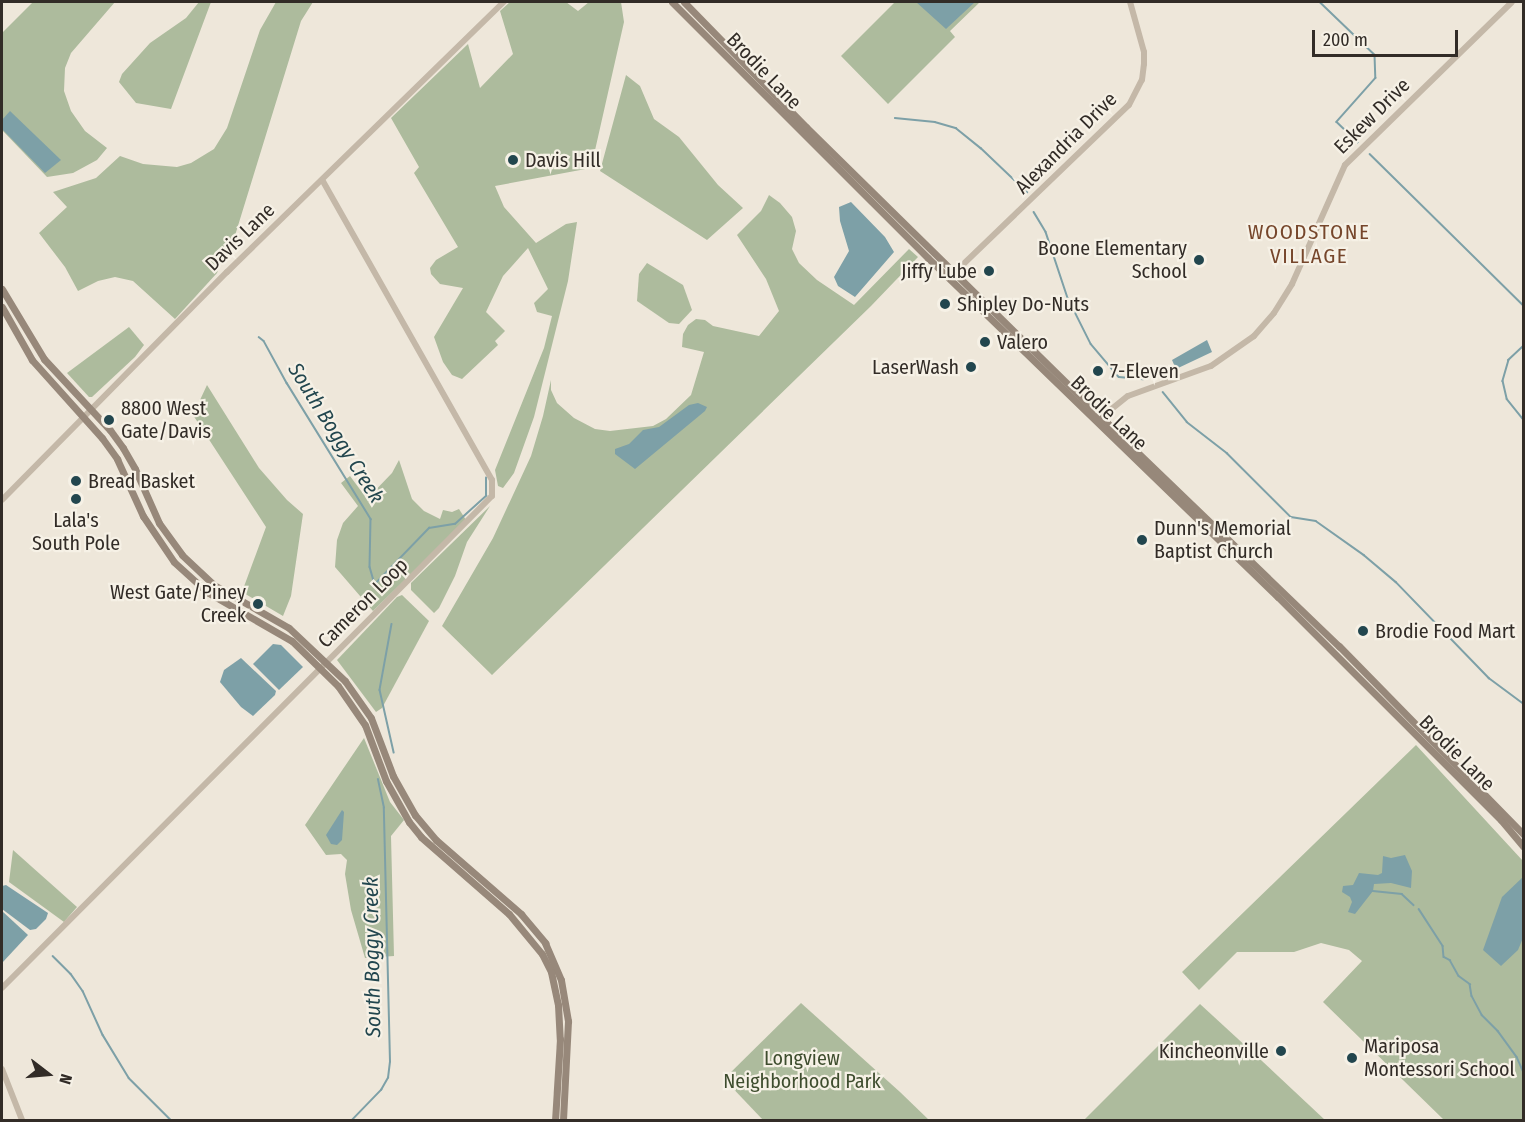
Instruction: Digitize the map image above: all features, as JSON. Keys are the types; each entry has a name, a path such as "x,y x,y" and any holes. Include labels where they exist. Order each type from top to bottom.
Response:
{"main road":[{"name":"Brodie Lane","path":"672,2 710,35 956,272 1098,420 1501,820 1524,847"},
{"name":"Brodie Lane","path":"684,2 710,35 949,279 1339,646 1524,835"},
{"path":"2,289 44,359 92,410 123,448 159,523 182,555 212,583 289,628 327,662 352,689 371,718 393,776 415,815 436,840 521,914 550,953 564,992 568,1021 563,1120"},
{"path":"2,307 32,360 117,459 147,523 179,567 207,591 279,632 321,668 358,712 386,781 409,822 421,837 509,914 529,936 547,963 555,983 560,1024 555,1120"},
{"path":"10,322 14,309"},
{"path":"179,567 204,583 212,583"},
{"path":"207,591 212,590 237,602 247,603"}],"street":[{"name":"Davis Lane","path":"2,500 226,272 504,2"},
{"name":"Alexandria Drive","path":"949,279 1129,105 1142,80 1144,64 1144,52 1130,2"},
{"name":"Eskew Drive","path":"1098,420 1128,396 1211,366 1254,336 1274,313 1292,284 1346,165 1512,2"},
{"name":"Cameron Loop","path":"2,988 492,496 494,487 423,355 322,181"},
{"path":"2,1069 22,1120"}],"green space":[{"path":"33,2 115,2 71,53 65,68 64,91 71,111 85,131 107,148 97,160 73,173 47,177 2,130 2,33"},
{"path":"199,2 211,2 171,109 136,103 119,82 122,74 150,43 186,18"},
{"path":"276,2 313,2 301,21 233,242 226,249 217,273 175,319 133,281 115,277 98,281 78,291 65,267 39,233 67,207 53,192 96,178 120,156 143,164 177,167 191,163 214,149 227,128 260,30"},
{"path":"510,2 566,2 578,11 589,2 621,2 624,22 591,168 495,186 504,207 536,243 566,224 577,222 568,281 534,417 514,473 503,488 498,486 495,470 544,348 552,316 537,312 534,303 548,289 528,248 503,276 486,312 505,331 495,341 498,345 462,379 452,375 443,362 434,337 463,288 440,284 431,274 430,268 436,260 458,247 414,173 419,167 391,118 468,44 480,88 513,54 500,11"},
{"path":"895,2 980,2 950,31 955,37 888,104 841,56"},
{"path":"626,75 640,86 654,119 679,137 718,185 743,208 707,240 600,171"},
{"path":"769,195 780,203 792,217 796,231 792,249 799,263 817,280 854,305 909,249 918,257 871,306 492,675 442,626 493,538 531,456 551,380 551,390 557,403 574,418 595,429 610,431 653,426 666,419 691,395 704,352 682,347 683,334 688,325 696,319 705,320 713,326 759,336 779,311 766,279 737,235 761,211"},
{"path":"647,263 683,285 692,310 679,324 669,323 637,301 639,274"},
{"path":"129,327 144,345 135,357 92,397 89,397 67,373"},
{"path":"207,385 259,468 287,500 303,514 291,596 283,616 242,592 266,527 193,415"},
{"path":"399,460 412,499 424,511 440,519 443,510 452,512 459,509 466,520 373,611 335,567 337,540 343,523 358,506 341,483 350,476 367,499 392,473"},
{"path":"490,506 467,542 455,576 439,608 434,613 411,590 411,583"},
{"path":"402,595 429,621 382,708 376,712 337,660 397,597"},
{"path":"364,738 390,802 404,820 391,836 394,956 365,958 351,910 345,874 347,860 341,854 326,855 305,825"},
{"path":"1416,745 1523,861 1523,1120 1444,1120 1323,1002 1362,961 1349,950 1321,943 1294,952 1237,952 1199,990 1182,972"},
{"path":"13,850 77,907 64,922 9,882"},
{"name":"Longview Neighborhood Park","path":"801,1003 929,1120 763,1120 724,1079"},
{"path":"1200,1004 1262,1061 1325,1120 1084,1120"}],"water":[{"path":"916,2 975,2 946,29"},
{"path":"10,111 61,160 45,173 2,129 2,120"},
{"path":"851,202 885,237 894,252 855,297 838,286 834,277 849,251 840,221 839,207"},
{"path":"1207,340 1212,352 1176,369 1172,360"},
{"path":"698,403 707,407 705,411 635,469 615,454 615,449 629,444 643,430 659,427 689,405"},
{"path":"273,644 281,645 303,667 279,690 253,664"},
{"path":"241,658 276,691 275,695 253,716 241,707 220,682 224,670"},
{"path":"342,810 344,812 342,840 337,845 331,844 326,835"},
{"path":"1405,855 1412,871 1411,888 1391,883 1374,884 1373,891 1355,914 1348,912 1352,902 1350,897 1342,892 1343,886 1353,885 1359,873 1378,875 1382,873 1383,856 1391,858"},
{"path":"1524,876 1523,938 1518,950 1501,966 1483,950 1502,897"},
{"path":"6,885 48,913 46,919 36,929 30,930 2,909 2,886"},
{"path":"2,911 28,935 2,963"}],"waterway":[{"path":"1320,2 1375,55 1376,78 1337,122 1358,142"},
{"path":"895,118 935,122 956,128 981,148 1027,192"},
{"path":"1370,154 1524,306"},
{"path":"1034,212 1046,232 1068,298 1091,344 1119,377 1143,379"},
{"name":"South Boggy Creek","path":"259,337 264,341 287,383 371,519 370,567 375,584 429,528 455,524 486,496 486,478"},
{"path":"1524,346 1509,360 1503,381 1507,399 1524,420"},
{"path":"1163,392 1187,422 1227,453 1291,517 1316,521 1364,555 1396,582 1489,678 1524,704"},
{"name":"South Boggy Creek","path":"392,624 380,690 394,752"},
{"name":"South Boggy Creek","path":"352,1120 381,1090 388,1078 390,1062 384,808 378,780"},
{"path":"1373,891 1402,894 1414,905"},
{"path":"1419,909 1443,946 1444,957 1450,960 1459,976 1470,984 1472,996 1482,1015 1498,1031 1517,1057 1524,1073"},
{"path":"53,956 71,974 83,991 103,1035 129,1078 171,1120"}],"place":[{"name":"Davis Hill","path":"513,160"},
{"name":"Boone Elementary School","path":"1199,260"},
{"name":"Jiffy Lube","path":"989,271"},
{"name":"Shipley Do-Nuts","path":"945,304"},
{"name":"Valero","path":"985,342"},
{"name":"LaserWash","path":"971,367"},
{"name":"7-Eleven","path":"1098,371"},
{"name":"8800 West Gate/Davis","path":"109,420"},
{"name":"Bread Basket","path":"76,481"},
{"name":"Lala's South Pole","path":"76,499"},
{"name":"Dunn's Memorial Baptist Church","path":"1142,540"},
{"name":"West Gate/Piney Creek","path":"258,604"},
{"name":"Brodie Food Mart","path":"1363,631"},
{"name":"Kincheonville","path":"1281,1051"},
{"name":"Mariposa Montessori School","path":"1352,1058"}],"district":[{"name":"WOODSTONE VILLAGE","path":"1309,244"}]}
